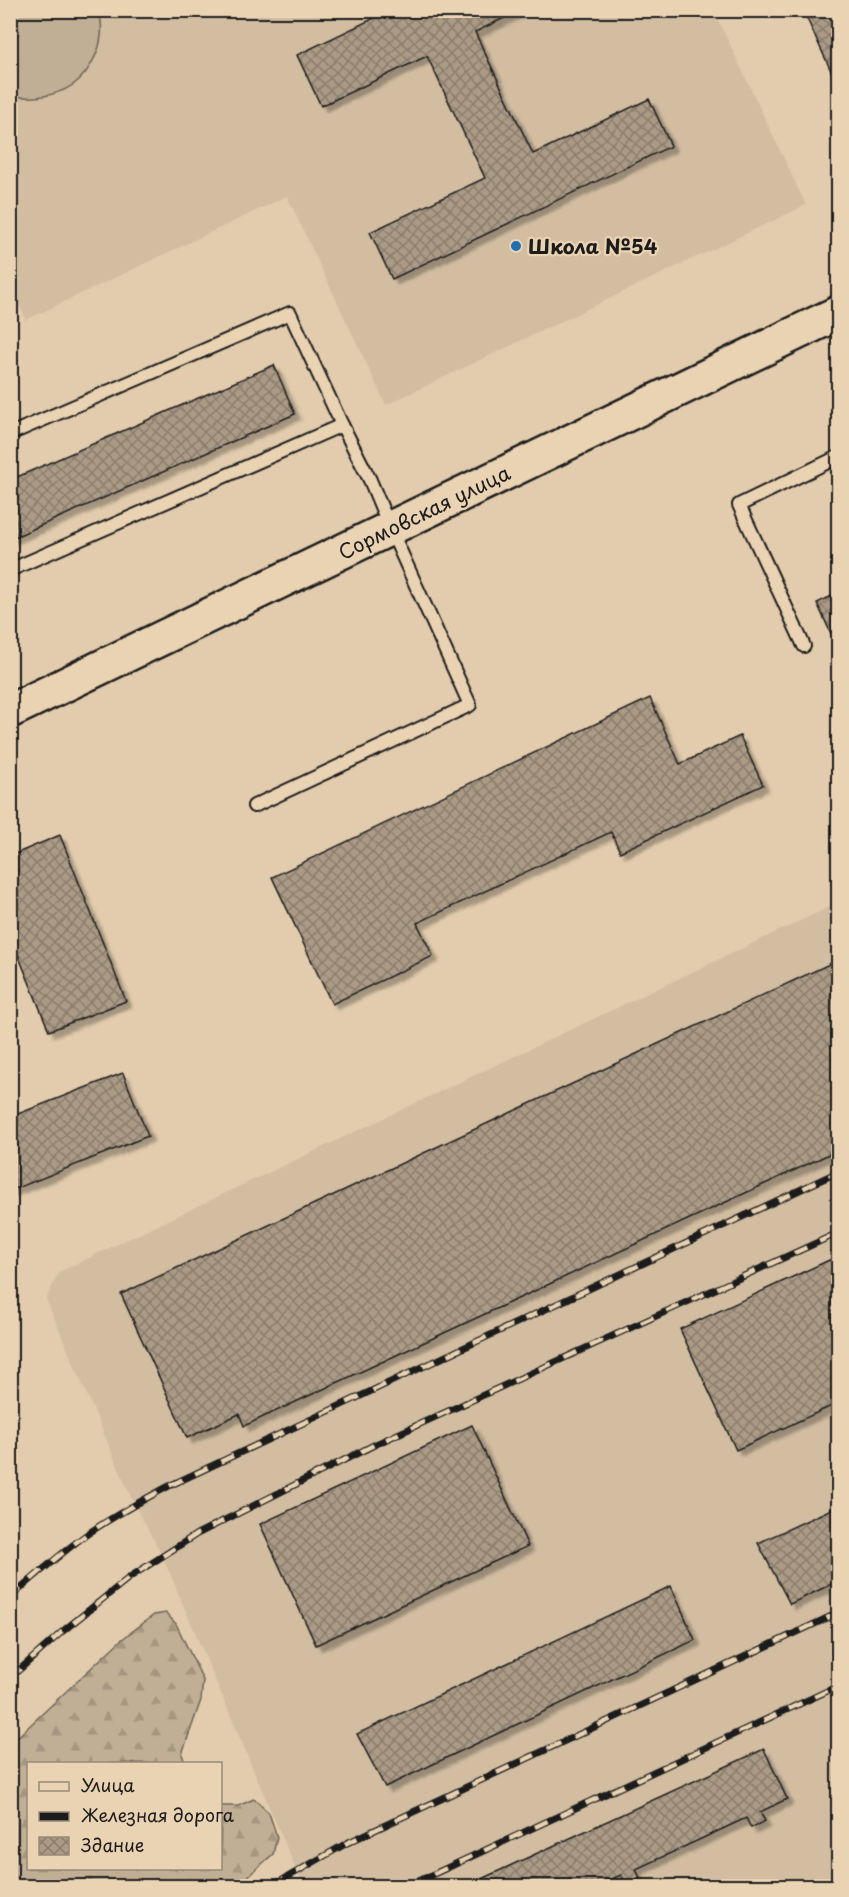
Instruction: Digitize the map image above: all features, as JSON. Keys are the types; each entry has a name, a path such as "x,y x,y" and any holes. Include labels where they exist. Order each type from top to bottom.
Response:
{"street":[{"name":"Сормовская улица","path":"10,711 838,313"}],"lane":[{"path":"10,434 291,314 370,480 470,705 254,806"},
{"path":"10,570 342,425"},
{"path":"804,646 739,505 838,458"}],"shaded area":[{"name":"Школа №54","path":"10,11 714,11 806,205 386,405 287,196 26,320 10,286"},
{"path":"838,903 838,1886 303,1886 162,1555 134,1504 46,1299 59,1272"}],"green space":[{"path":"10,11 98,11 101,20 99,47 91,64 80,79 57,93 38,97 11,95"},
{"path":"166,1613 176,1624 203,1680 201,1700 182,1754 185,1762 27,1762 27,1870 222,1870 222,1806 238,1806 254,1799 269,1813 277,1837 273,1854 237,1886 11,1886 11,1743 121,1640 154,1615"}],"building":[{"name":"Школа №54","path":"391,10 521,10 475,32 533,154 649,99 671,146 392,279 370,232 485,178 427,56 321,106 297,55"},
{"path":"803,10 838,10 838,86"},
{"path":"274,365 295,414 10,539 10,480"},
{"path":"838,593 838,649 817,603"},
{"path":"650,698 680,764 740,736 763,785 620,852 611,832 417,923 433,956 332,1004 272,877"},
{"path":"60,835 126,1001 49,1031 10,935 10,856"},
{"path":"838,960 838,1150 244,1426 239,1414 187,1438 121,1294"},
{"path":"123,1073 148,1136 10,1191 10,1117"},
{"path":"838,1256 838,1403 736,1450 680,1329"},
{"path":"472,1425 528,1546 316,1645 260,1524"},
{"path":"838,1506 838,1581 790,1604 758,1543"},
{"path":"671,1586 695,1640 385,1787 357,1734"},
{"path":"764,1749 787,1799 760,1812 765,1821 751,1828 746,1818 636,1869 640,1878 626,1884 621,1875 596,1886 466,1886"}],"railway":[{"path":"10,1598 86,1535 171,1485 838,1172"},
{"path":"10,1678 63,1631 130,1577 197,1534 376,1444 838,1233"},
{"path":"272,1886 347,1843 838,1613"},
{"path":"408,1886 838,1686"}],"place":[{"name":"Школа №54","path":"516,246"}]}
